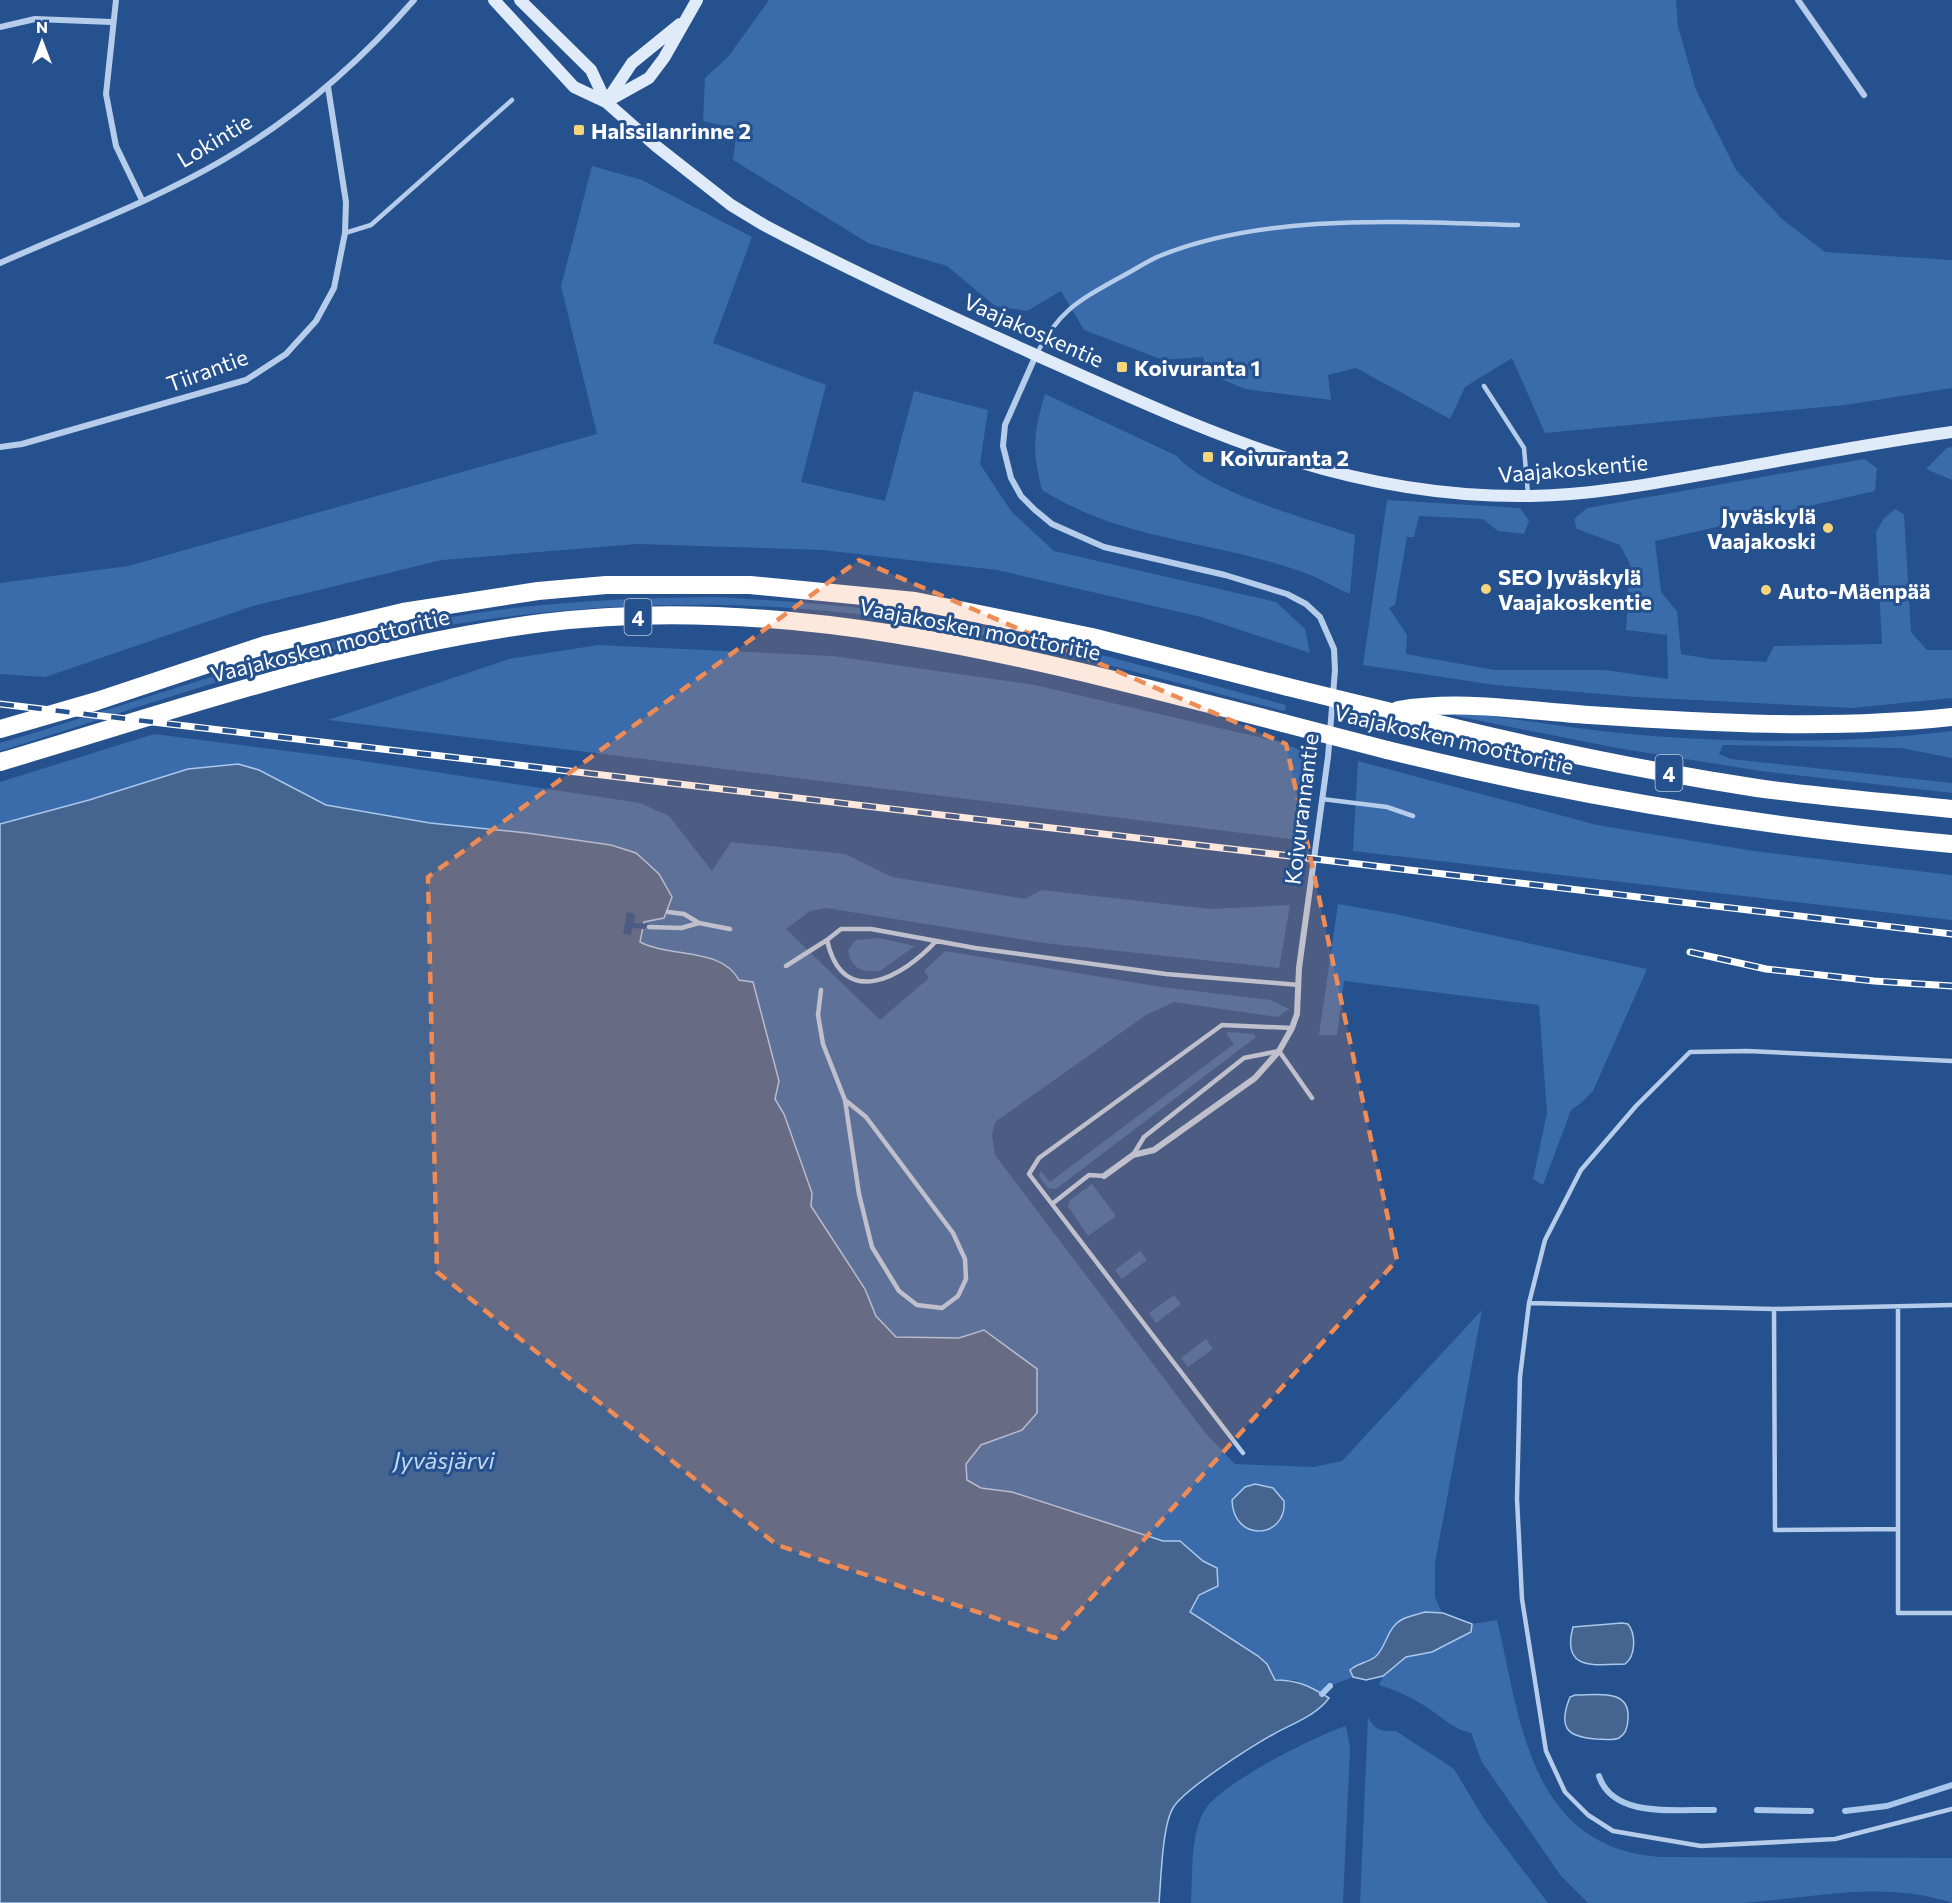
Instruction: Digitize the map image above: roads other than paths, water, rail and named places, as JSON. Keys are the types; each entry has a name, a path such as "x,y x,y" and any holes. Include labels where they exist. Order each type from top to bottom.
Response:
{"highway":[{"name":"Vaajakosken moottoritie","path":"0,729 97,701 265,645 403,612 538,591 617,585 750,585 915,601 1092,637 1532,746 1633,767 1758,788 1952,809"},
{"name":"Vaajakosken moottoritie","path":"0,762 276,679 413,644 544,623 630,617 712,617 881,631 1035,661 1386,750 1515,780 1682,811 1873,837 1952,844"},
{"path":"1391,712 1429,705 1477,705 1679,721 1814,724 1952,717"}],"main road":[{"name":"Vaajakoskentie","path":"494,0 574,87 606,102 695,177 764,225 1036,355 1214,433 1282,459 1384,484 1427,491 1528,496 1579,493 1672,480 1952,432"},
{"name":"Vaajakoskentie","path":"520,0 591,70 606,102"},
{"path":"606,102 649,78 664,58 697,0"},
{"path":"606,102 632,63 683,21"}],"street":[{"path":"116,0 106,94 116,146 142,200"},
{"name":"Lokintie","path":"0,263 142,200 223,160 328,87 414,0"},
{"path":"1798,0 1864,95"},
{"path":"0,27 35,19 112,22"},
{"name":"Tiirantie","path":"0,447 21,444 246,380 286,354 316,321 334,288 345,233 346,202 328,87"},
{"name":"Koivurannantie","path":"1036,355 1005,425 1003,446 1011,478 1021,496 1035,510 1052,524 1104,547 1225,575 1287,594 1305,604 1320,617 1334,649 1335,670 1328,757 1299,968 1297,1014 1292,1028 1279,1051 1255,1078 1154,1150 1133,1155 1104,1176"}],"lane":[{"path":"345,233 371,225 512,100"},
{"path":"1036,355 1060,316 1087,296 1157,257 1200,243 1288,226 1416,222 1518,225"},
{"path":"1484,386 1524,448 1528,496"},
{"path":"1321,799 1387,807 1413,816"},
{"path":"668,912 684,914 699,923 730,929"},
{"path":"649,927 681,928 699,923"},
{"path":"786,966 841,929 871,929 936,941 1166,974 1299,985"},
{"path":"827,940 830,954 846,973 859,981 876,983 921,957 936,941"},
{"path":"821,990 818,1015 823,1044 845,1100 859,1194 872,1247 899,1291 917,1305 942,1308 958,1296 966,1279 964,1258 957,1242 866,1117 845,1100"},
{"path":"1243,1453 1029,1174 1039,1158 1222,1025 1292,1028"},
{"path":"1133,1155 1144,1137 1244,1058 1279,1051 1312,1098"},
{"path":"1952,1062 1747,1051 1690,1053 1636,1106 1581,1170 1545,1240 1529,1303 1520,1377 1517,1499 1522,1599 1546,1751 1565,1792 1588,1815 1612,1831 1701,1846 1835,1839 1952,1809"},
{"path":"1052,1204 1089,1175 1104,1176"},
{"path":"1529,1303 1774,1309 1952,1305"},
{"path":"1898,1307 1898,1613 1952,1613"},
{"path":"1774,1309 1775,1530 1897,1529"}],"water":[{"name":"Jyväsjärvi","path":"238,764 259,770 326,805 430,823 611,845 636,853 659,874 672,897 664,918 644,922 640,942 720,962 739,980 753,982 779,1081 775,1099 784,1114 812,1193 811,1206 865,1289 876,1316 896,1337 959,1338 984,1330 1037,1369 1037,1413 1022,1430 981,1445 966,1464 967,1480 981,1488 1012,1492 1163,1541 1180,1541 1203,1561 1217,1568 1218,1586 1199,1595 1190,1612 1258,1656 1267,1664 1275,1680 1304,1684 1329,1698 1310,1715 1262,1741 1219,1769 1190,1790 1173,1808 1166,1827 1159,1903 0,1903 0,824 89,800 188,769"},
{"path":"1255,1484 1273,1488 1284,1501 1283,1514 1277,1523 1269,1529 1260,1531 1241,1524 1235,1514 1232,1500 1245,1487"},
{"path":"1425,1612 1443,1613 1472,1624 1471,1632 1432,1652 1406,1657 1383,1676 1366,1680 1353,1677 1350,1670 1378,1654 1398,1622"},
{"path":"1628,1624 1631,1628 1633,1639 1633,1650 1625,1664 1592,1664 1576,1658 1572,1651 1571,1641 1573,1627"},
{"path":"1610,1695 1624,1702 1628,1718 1623,1734 1619,1738 1607,1740 1586,1738 1571,1733 1565,1723 1565,1716 1570,1697"}],"waterway":[{"path":"1322,1694 1330,1686"},
{"path":"1599,1776 1606,1790 1632,1805 1648,1809 1714,1810"},
{"path":"1845,1811 1887,1806 1952,1785"},
{"path":"1757,1810 1811,1811"}],"railway":[{"path":"0,704 1952,934"},
{"path":"1690,952 1766,969 1874,981 1952,986"}],"place":[{"name":"Halssilanrinne 2","path":"579,130"},
{"name":"Koivuranta 1","path":"1122,367"},
{"name":"Koivuranta 2","path":"1208,457"},
{"name":"Jyväskylä Vaajakoski","path":"1828,528"},
{"name":"SEO Jyväskylä Vaajakoskentie","path":"1486,589"},
{"name":"Auto-Mäenpää","path":"1766,590"}]}
